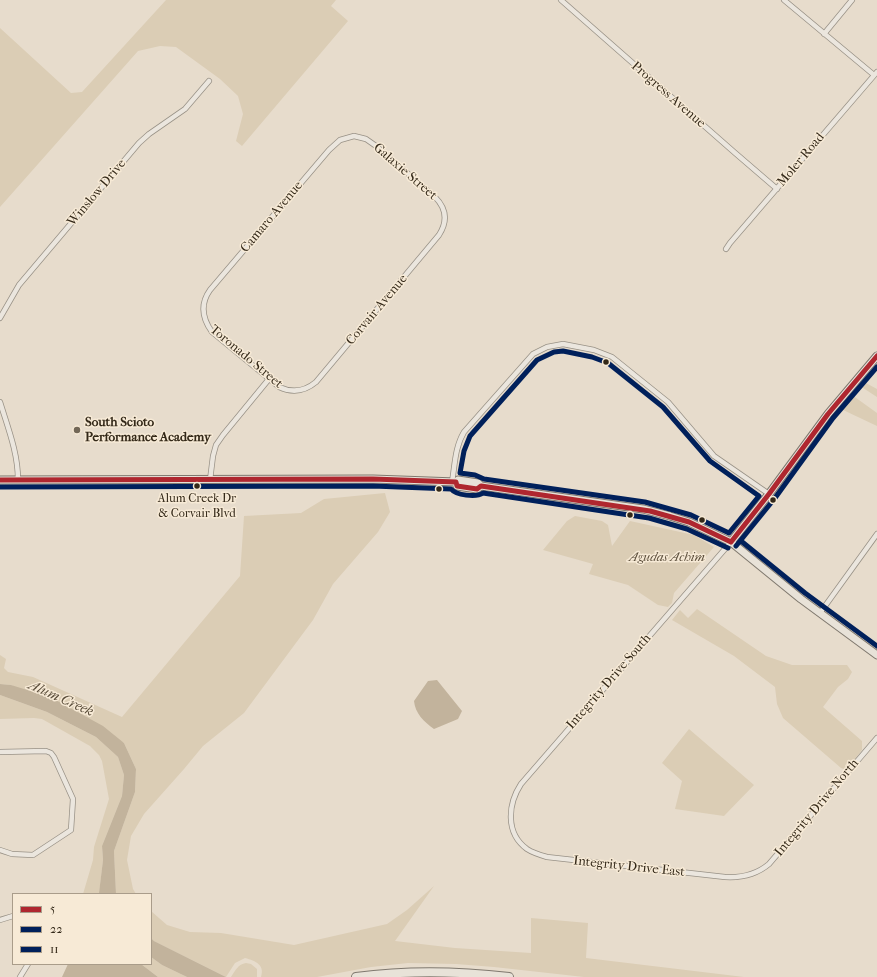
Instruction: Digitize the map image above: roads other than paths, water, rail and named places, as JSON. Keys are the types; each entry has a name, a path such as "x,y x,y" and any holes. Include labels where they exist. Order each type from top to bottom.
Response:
{"highway":[{"path":"356,977 386,973 427,971 509,977"}],"main road":[{"path":"731,542 769,494 828,414 877,356"},
{"path":"0,480 387,479 454,482 458,480 465,480 478,483 481,486 650,511 689,522 731,542 820,613 877,655"}],"street":[{"name":"Progress Avenue","path":"561,0 777,188"},
{"path":"784,0 875,74"},
{"path":"824,34 852,0"},
{"name":"Moler Road","path":"726,249 875,74"},
{"name":"Winslow Drive","path":"0,318 18,285 139,143 149,134 185,109 209,81"},
{"name":"Galaxie Street","path":"354,136 366,138 435,197 443,207 445,220"},
{"name":"Camaro Avenue","path":"203,309 205,299 210,290 329,150 340,140 354,136"},
{"name":"Corvair Avenue","path":"299,391 309,388 316,382 440,235 445,220"},
{"name":"Toronado Street","path":"203,309 205,321 212,332 279,387 288,391 299,391"},
{"path":"454,482 455,457 459,441 464,432 533,354 547,347 563,344 600,352 616,359 668,402 714,456 769,494"},
{"path":"210,480 216,445 223,434 269,380"},
{"path":"0,402 14,445 18,480"},
{"path":"820,613 877,534"},
{"name":"Integrity Drive South","path":"514,833 511,817 511,806 521,784 731,542"},
{"name":"Integrity Drive North","path":"753,874 765,868 769,864 877,738"},
{"path":"0,752 38,750 48,752 54,757 73,800 71,830 33,855 12,854 0,850"},
{"name":"Integrity Drive East","path":"514,833 518,840 526,848 547,857 725,877 740,878 753,874"},
{"path":"0,920 12,916"},
{"path":"20,977 27,965"}],"place":[{"name":"South Scioto Performance Academy","path":"77,430"},
{"name":"Alum Creek Dr & Corvair Blvd","path":"197,486"}],"park label":[{"name":"Agudas Achim","path":"667,558"}],"water label":[{"name":"Alum Creek","path":"61,699"}]}
